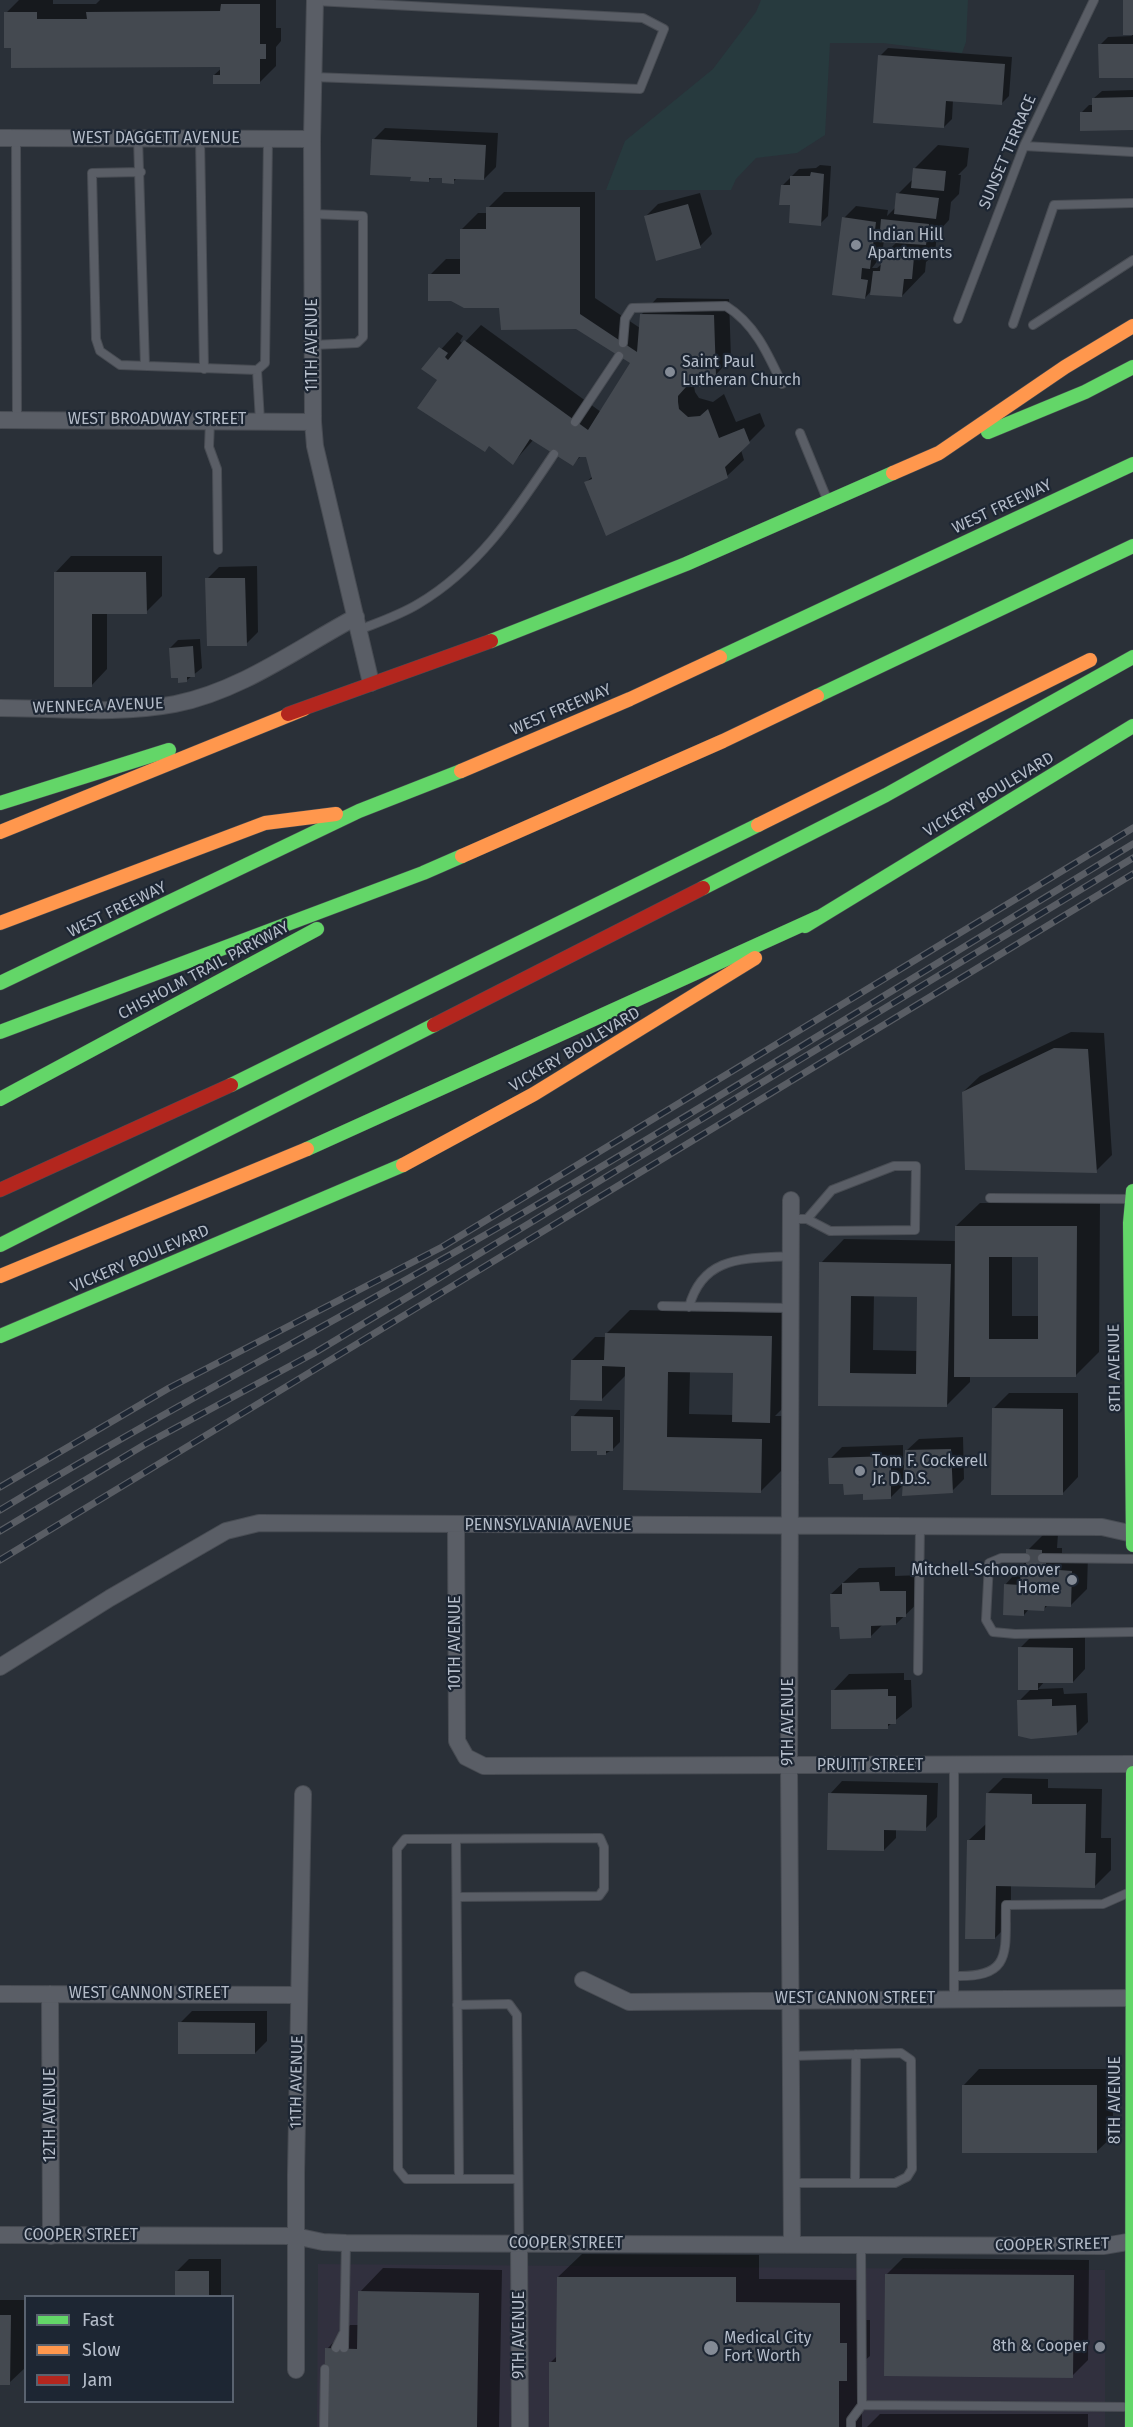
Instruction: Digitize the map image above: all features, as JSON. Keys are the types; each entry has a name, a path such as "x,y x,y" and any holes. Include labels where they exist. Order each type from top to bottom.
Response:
{"main road":[{"path":"939,453 1065,367 1133,326"},
{"path":"0,832 304,709 541,622 686,564 1085,392 1133,367"},
{"name":"WEST FREEWAY","path":"0,983 359,811 445,778 630,699 1133,464"},
{"path":"0,1032 423,873 723,741 1133,546"},
{"path":"0,1190 244,1079 1101,654"},
{"path":"0,1245 886,795 1133,657"},
{"path":"0,802 304,709"},
{"name":"VICKERY BOULEVARD","path":"0,1336 337,1196 453,1140 597,1058 819,917 1133,726"},
{"path":"0,923 265,823 359,811"},
{"name":"CHISHOLM TRAIL PARKWAY","path":"0,1099 423,873"},
{"path":"2,1275 330,1140 819,917"},
{"name":"8TH AVENUE","path":"1133,1195 1131,1223 1133,1545"},
{"name":"8TH AVENUE","path":"1132,2427 1133,1773"}],"street":[{"name":"11TH AVENUE","path":"315,1 312,139 313,422 315,446 371,683"},
{"name":"WEST DAGGETT AVENUE","path":"8,139 312,139"},
{"name":"WEST BROADWAY STREET","path":"0,420 313,422"},
{"name":"WENNECA AVENUE","path":"0,708 143,708 175,704 201,697 262,671 358,624"},
{"name":"9TH AVENUE","path":"791,1200 799,1219 791,1256 789,1766 792,2245"},
{"name":"PENNSYLVANIA AVENUE","path":"0,1667 110,1598 226,1531 259,1523 456,1526 1102,1527 1133,1534"},
{"name":"10TH AVENUE","path":"456,1526 457,1742 466,1757"},
{"name":"PRUITT STREET","path":"466,1757 484,1766 1133,1764"},
{"name":"11TH AVENUE","path":"296,2370 295,2236 303,1794"},
{"name":"WEST CANNON STREET","path":"583,1980 629,2002 1133,1998"},
{"name":"WEST CANNON STREET","path":"0,1994 298,1995"},
{"name":"12TH AVENUE","path":"50,1994 51,2236"},
{"name":"COOPER STREET","path":"0,2235 295,2236 323,2242 792,2245 1104,2246 1133,2241"},
{"name":"9TH AVENUE","path":"519,2243 520,2427"}],"lane":[{"name":"SUNSET TERRACE","path":"957,319 1024,146 1094,0"},
{"path":"313,77 640,89 664,29 643,18 315,1"},
{"path":"138,138 141,172 145,366"},
{"path":"8,139 17,420"},
{"path":"200,139 204,369"},
{"path":"141,172 92,173 96,339 100,351 120,365 257,370 265,363 268,139"},
{"path":"1024,146 1133,152"},
{"path":"1013,324 1054,205 1133,203"},
{"path":"312,214 363,216 363,337 357,342 313,345"},
{"path":"1033,325 1133,261"},
{"path":"623,343 625,319 632,308 726,306 736,312 760,338 782,384"},
{"path":"575,422 619,356"},
{"path":"257,370 260,421"},
{"path":"210,420 209,447 217,469 218,550"},
{"path":"800,433 828,502"},
{"path":"358,624 420,603 481,554 504,527 554,454"},
{"path":"894,1166 916,1166 915,1230 830,1231 799,1219 832,1190 894,1166"},
{"path":"990,1198 1133,1195"},
{"path":"689,1307 693,1293 717,1265 734,1259 791,1256"},
{"path":"662,1306 791,1308"},
{"path":"918,1671 920,1527"},
{"path":"1026,1558 1001,1558 989,1563 986,1620 993,1632 1015,1634 1133,1632"},
{"path":"1042,1558 1133,1559"},
{"path":"954,1765 954,1999"},
{"path":"458,1897 598,1896 604,1889 603,1847 600,1838 405,1839 397,1849 398,2169 406,2179 518,2179"},
{"path":"456,1839 459,2179"},
{"path":"954,1976 977,1977 993,1971 1005,1955 1006,1905 1103,1904 1133,1891"},
{"path":"457,2006 509,2004 517,2015 519,2243"},
{"path":"791,2056 901,2053 911,2060 912,2169 907,2177 895,2183 792,2183"},
{"path":"855,2183 856,2054"},
{"path":"340,2348 345,2331 346,2242"},
{"path":"851,2427 851,2420 862,2405 861,2245"},
{"path":"324,2427 325,2369"},
{"path":"862,2405 1132,2407"}],"shaded area":[{"name":"Medical City Fort Worth","path":"318,2264 1105,2270 1105,2427 317,2427"}],"green space":[{"path":"761,0 968,0 966,42 962,53 883,43 830,43 825,135 797,153 756,158 736,179 731,190 606,190 625,141 713,69 756,12"}],"building":[{"path":"1123,0 1133,0 1133,35 1123,35"},
{"path":"221,4 260,4 260,44 266,44 266,59 260,59 260,84 213,84 213,75 220,75 220,67 11,68 11,48 4,48 4,12 37,12 37,19 87,19 86,12 220,11"},
{"path":"1098,44 1133,44 1133,78 1099,78"},
{"path":"878,55 1005,64 1002,105 946,101 944,128 873,123"},
{"path":"1133,97 1133,130 1080,131 1080,112 1092,112 1092,98"},
{"path":"372,139 486,145 484,180 454,179 454,184 442,183 442,178 429,178 429,182 410,181 411,177 370,175"},
{"name":"Indian Hill Apartments","path":"913,168 946,171 944,191 911,188"},
{"path":"811,172 824,174 821,226 789,223 790,205 779,205 781,185 790,185 790,176 810,176"},
{"name":"Indian Hill Apartments","path":"896,193 939,198 936,219 894,214"},
{"path":"688,204 701,248 656,261 644,216"},
{"name":"Saint Paul Lutheran Church","path":"486,207 580,207 580,314 637,352 640,314 714,315 716,376 713,380 706,376 702,387 686,387 678,396 678,402 679,409 688,417 700,416 708,409 719,438 744,428 750,443 725,467 728,478 606,536 584,482 592,479 586,457 579,457 573,466 530,439 513,465 489,446 485,452 417,408 437,380 421,369 439,347 448,353 445,357 448,360 464,340 588,430 630,363 576,329 501,330 499,308 464,308 451,301 428,301 428,274 460,274 460,229 486,229"},
{"name":"Indian Hill Apartments","path":"842,217 876,222 870,269 862,268 861,279 868,280 865,299 832,295"},
{"name":"Indian Hill Apartments","path":"881,219 929,224 926,245 879,242"},
{"name":"Indian Hill Apartments","path":"882,254 914,257 912,279 904,279 902,297 870,295 873,271 880,271"},
{"path":"54,572 146,572 147,614 92,614 92,687 54,687"},
{"path":"205,578 245,578 247,646 207,646"},
{"path":"193,646 195,677 187,677 187,682 178,683 178,678 171,678 169,648"},
{"path":"1054,1048 1088,1049 1097,1173 965,1170 962,1092"},
{"path":"955,1226 1077,1226 1076,1377 954,1377","holes":["989,1257 1038,1257 1038,1339 989,1339"]},
{"path":"819,1262 951,1264 947,1407 818,1406","holes":["851,1296 917,1297 916,1374 850,1373"]},
{"path":"605,1333 772,1336 770,1423 732,1422 733,1373 668,1372 667,1437 762,1439 761,1493 623,1490 625,1367 602,1366 602,1401 570,1400 571,1360 604,1360"},
{"path":"992,1408 1063,1409 1063,1495 991,1495"},
{"path":"571,1416 613,1417 613,1451 606,1451 606,1455 597,1455 597,1451 571,1451"},
{"path":"951,1449 953,1493 902,1496 905,1450"},
{"name":"Tom F. Cockerell Jr. D.D.S.","path":"891,1456 891,1499 863,1500 863,1494 844,1495 843,1484 829,1484 828,1458"},
{"path":"1026,1549 1042,1550 1042,1563 1046,1563 1046,1569 1072,1571 1071,1607 1045,1606 1044,1611 1024,1610 1024,1616 1003,1615 1004,1584 1020,1585 1021,1565 1026,1565"},
{"path":"879,1582 880,1591 906,1591 906,1617 896,1617 896,1625 871,1626 871,1638 840,1639 839,1627 831,1627 830,1594 842,1594 842,1583"},
{"path":"1018,1647 1073,1648 1073,1683 1038,1683 1038,1690 1018,1690"},
{"path":"888,1689 888,1696 896,1696 896,1724 888,1724 888,1729 831,1729 831,1690"},
{"path":"1052,1699 1052,1706 1076,1705 1077,1735 1031,1739 1018,1736 1017,1700"},
{"path":"828,1793 927,1795 926,1831 884,1830 884,1851 827,1850"},
{"path":"986,1793 1032,1794 1032,1804 1086,1804 1085,1853 1096,1853 1095,1888 996,1886 995,1939 965,1939 967,1840 985,1840"},
{"path":"178,2022 255,2023 255,2054 178,2054"},
{"path":"962,2085 1097,2085 1097,2153 962,2153"},
{"path":"175,2271 209,2271 209,2295 175,2295"},
{"path":"885,2274 1074,2275 1073,2378 884,2376"},
{"path":"557,2277 736,2277 736,2302 840,2303 840,2343 847,2343 847,2381 839,2381 839,2427 549,2427 549,2362 556,2362"},
{"path":"358,2291 479,2293 477,2427 324,2427 325,2348 357,2349"},
{"path":"0,2315 11,2315 10,2385 0,2385"}],"railway":[{"path":"0,1487 169,1388 442,1247 1133,828"},
{"path":"0,1510 600,1168 1133,844"},
{"path":"0,1531 144,1445 316,1352 1133,858"},
{"path":"0,1560 1133,874"}],"traffic: fast":[{"path":"988,432 1085,392 1133,367"},
{"path":"720,657 1133,464"},
{"path":"491,641 686,564 893,473"},
{"path":"817,696 1133,546"},
{"path":"703,888 886,795 1133,657"},
{"path":"805,926 1133,726"},
{"path":"0,803 169,750"},
{"path":"0,983 359,811 461,771"},
{"path":"231,1085 758,825"},
{"path":"0,1032 423,873 462,856"},
{"path":"307,1149 819,917"},
{"path":"0,1099 317,929"},
{"path":"0,1245 434,1025"},
{"path":"0,1336 403,1165"},
{"path":"1133,1191 1130,1223 1133,1545"},
{"path":"1132,2427 1133,1773"}],"traffic: slow":[{"path":"893,473 939,453 1065,367 1133,326"},
{"path":"461,771 630,699 720,657"},
{"path":"758,825 1090,660"},
{"path":"462,856 723,741 817,696"},
{"path":"0,832 304,709"},
{"path":"0,923 265,823 336,814"},
{"path":"403,1165 534,1094 755,958"},
{"path":"0,1276 307,1149"}],"traffic: jam":[{"path":"288,714 491,641"},
{"path":"434,1025 703,888"},
{"path":"0,1190 231,1085"}],"place":[{"name":"Indian Hill Apartments","path":"856,245"},
{"name":"Saint Paul Lutheran Church","path":"670,372"},
{"name":"Tom F. Cockerell Jr. D.D.S.","path":"860,1471"},
{"name":"Mitchell-Schoonover Home","path":"1072,1580"},
{"name":"8th & Cooper","path":"1100,2347"},
{"name":"Medical City Fort Worth","path":"711,2348"}]}
